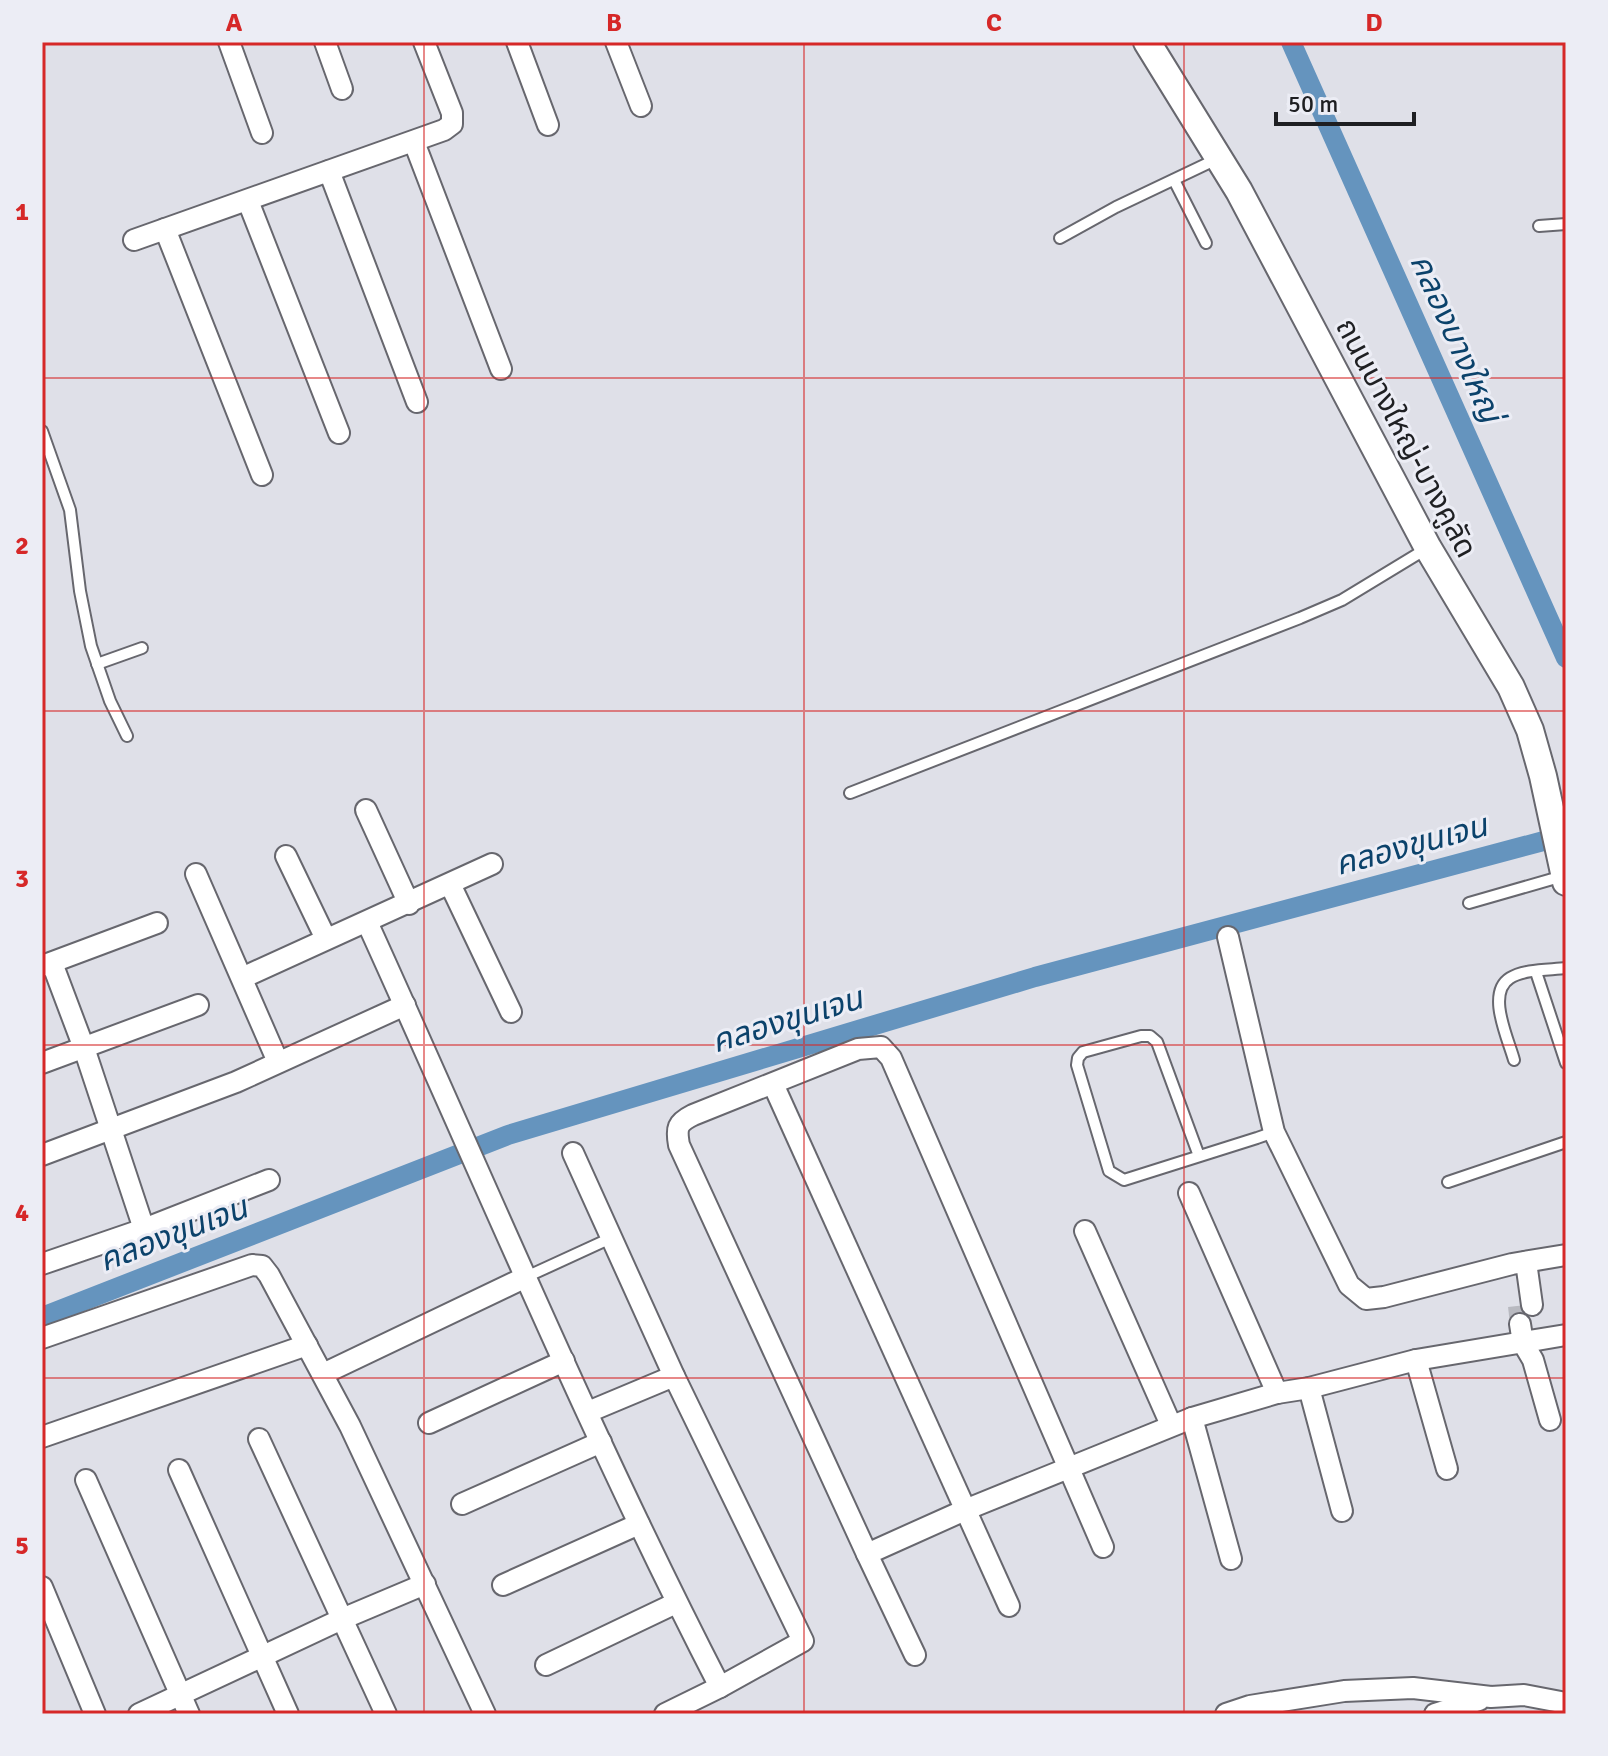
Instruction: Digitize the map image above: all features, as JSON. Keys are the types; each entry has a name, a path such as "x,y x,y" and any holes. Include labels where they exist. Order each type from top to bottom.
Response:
{"street":[{"path":"229,42 262,133"},
{"path":"325,42 342,89"},
{"path":"134,240 414,142 452,124 452,113 424,42"},
{"path":"517,42 548,125"},
{"path":"616,42 641,106"},
{"name":"ถนนบางใหญ่-บางคูลัด","path":"1147,42 1220,158 1428,548 1511,687 1530,730 1564,873"},
{"path":"414,142 501,369"},
{"path":"329,171 417,402"},
{"path":"248,201 339,433"},
{"path":"165,229 262,475"},
{"path":"366,810 409,904"},
{"path":"286,856 326,939"},
{"path":"244,977 492,864"},
{"path":"196,874 244,977 278,1062"},
{"path":"450,884 511,1012"},
{"path":"367,922 601,1442 676,1603 720,1687"},
{"path":"144,1229 84,1048 47,964 157,923"},
{"path":"1228,937 1274,1132 1349,1285 1366,1299 1384,1297 1519,1263 1566,1255"},
{"path":"42,1063 198,1005"},
{"path":"42,1155 236,1082 405,1005"},
{"path":"915,1655 679,1145 676,1129 680,1122 858,1049 881,1047 891,1058 1103,1547"},
{"path":"773,1084 1009,1606"},
{"path":"573,1153 674,1376 803,1641 665,1714"},
{"path":"42,1264 144,1229 269,1180"},
{"path":"1189,1193 1277,1393"},
{"path":"1085,1231 1171,1425"},
{"path":"1519,1263 1528,1329 1550,1420"},
{"path":"42,1338 252,1265 262,1266 323,1374 485,1714"},
{"path":"323,1374 526,1277"},
{"path":"867,1554 1068,1466 1192,1418 1277,1393 1309,1388 1528,1329 1566,1335"},
{"path":"42,1437 307,1345"},
{"path":"1416,1360 1447,1469"},
{"path":"429,1423 564,1361"},
{"path":"588,1412 674,1376"},
{"path":"1309,1388 1342,1511"},
{"path":"1192,1418 1231,1559"},
{"path":"259,1439 386,1714"},
{"path":"462,1504 601,1442"},
{"path":"179,1470 288,1714"},
{"path":"86,1480 185,1704"},
{"path":"503,1585 639,1524"},
{"path":"139,1714 185,1704 261,1657 425,1584"},
{"path":"42,1587 95,1714"},
{"path":"546,1665 676,1603"},
{"path":"1226,1714 1250,1706 1344,1691 1413,1688 1491,1697 1524,1695 1566,1703"},
{"path":"1435,1714 1491,1697"}],"lane":[{"path":"1060,238 1220,158"},
{"path":"1174,180 1206,243"},
{"path":"1539,226 1566,224"},
{"path":"42,431 70,510 82,606 97,664 127,736"},
{"path":"850,793 1300,618 1342,600 1428,548"},
{"path":"97,664 142,648"},
{"path":"1469,903 1564,873"},
{"path":"1514,1060 1498,1001 1501,987 1512,976 1566,968"},
{"path":"1536,972 1566,1063"},
{"path":"1199,1156 1157,1042 1150,1036 1141,1036 1083,1052 1077,1065 1109,1171 1124,1180 1199,1156 1274,1132"},
{"path":"1448,1182 1566,1142"},
{"path":"526,1277 611,1238"}],"waterway":[{"name":"คลองบางใหญ่","path":"1291,42 1566,658"},
{"name":"คลองขุนเจน","path":"42,1317 508,1135 1035,977 1566,835"}],"tunnel":[{"path":"1518,1306 1520,1324"}]}
